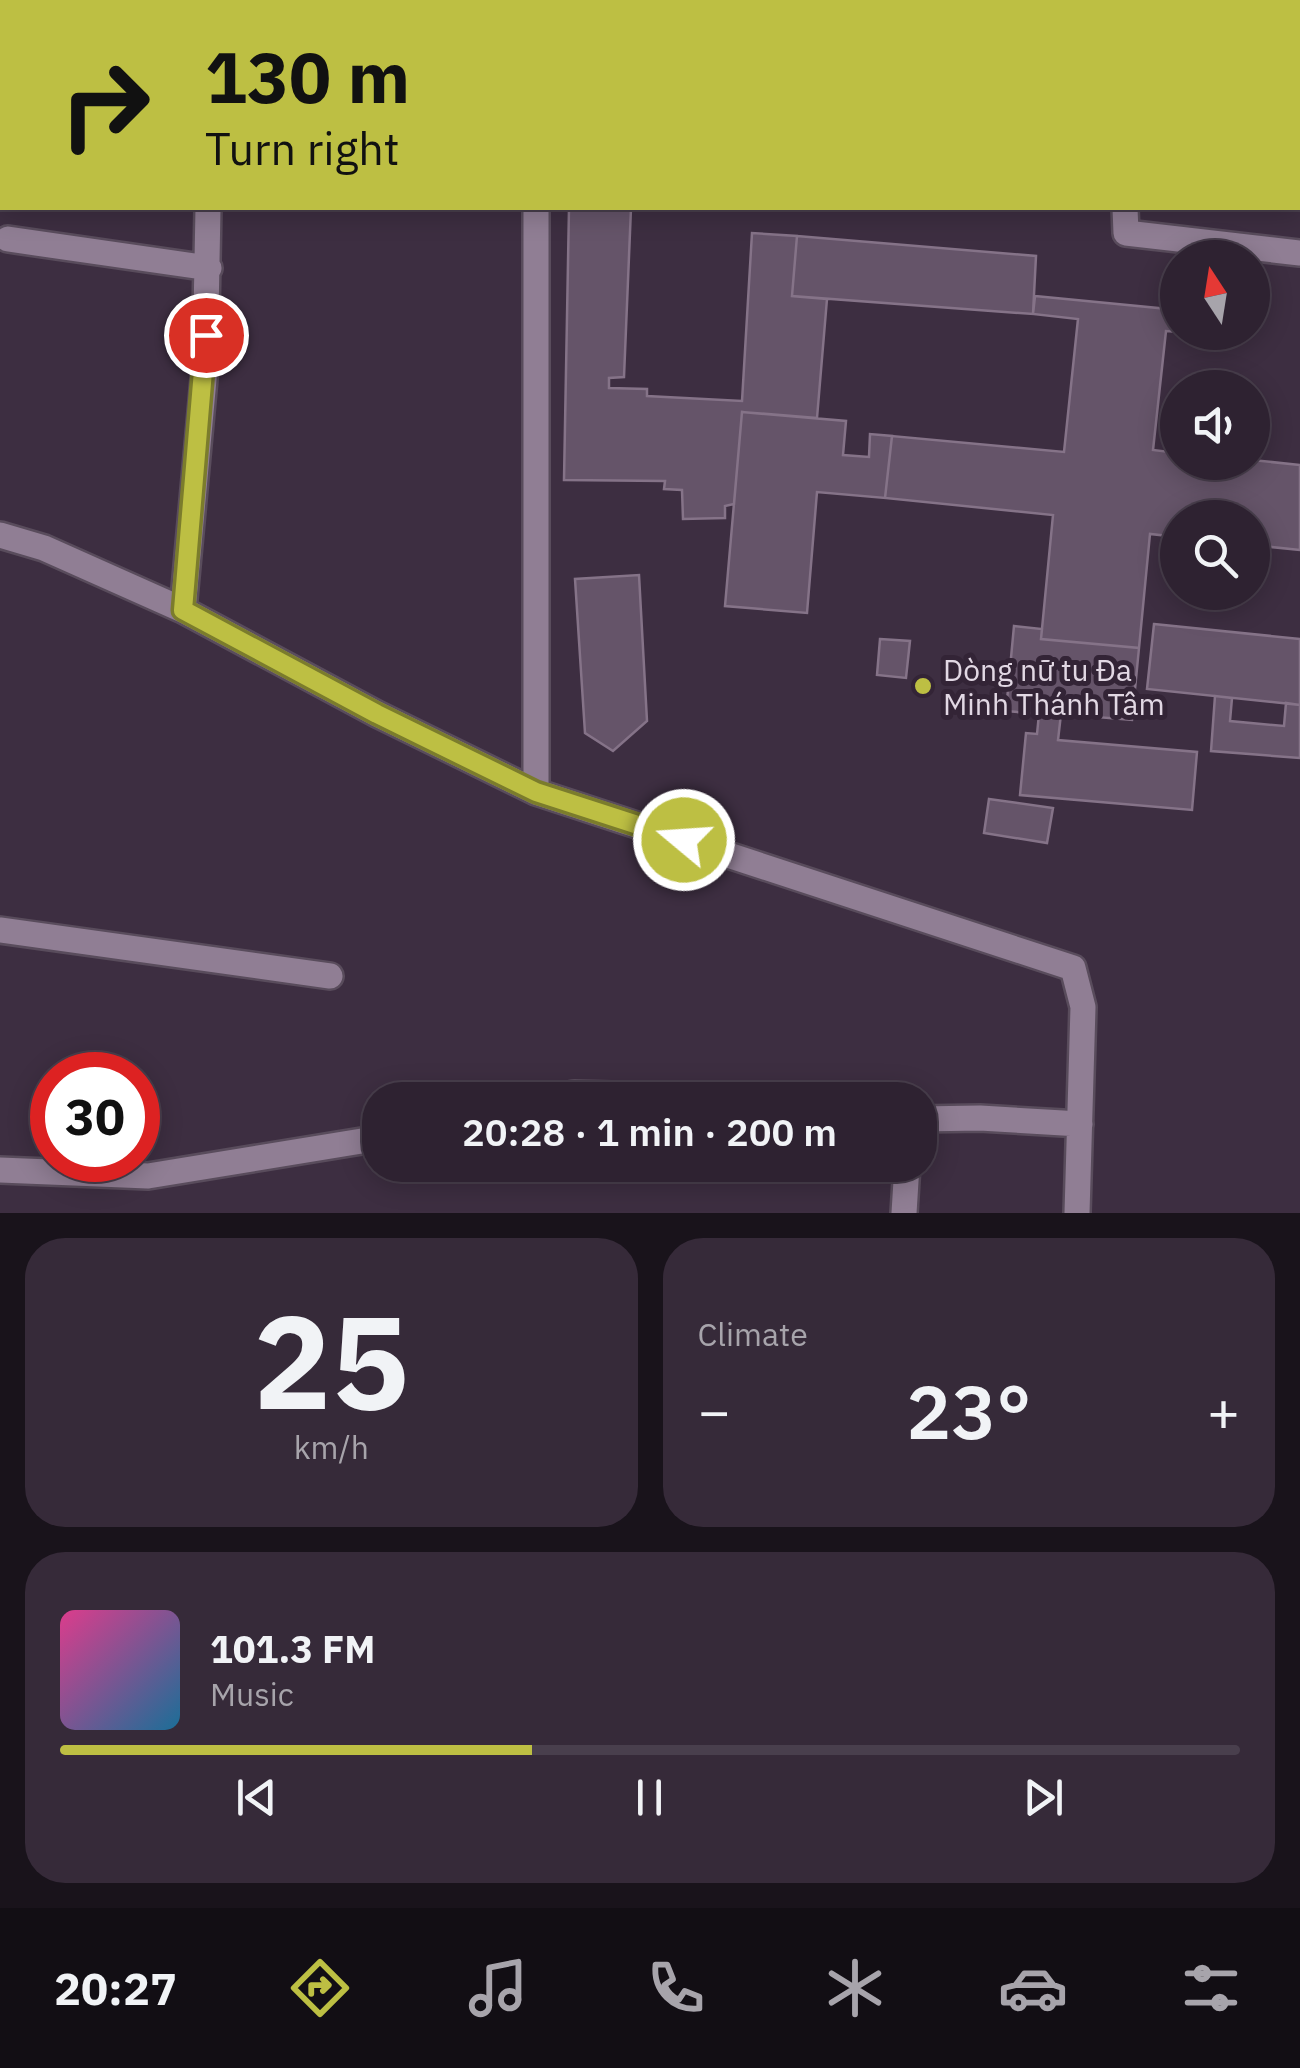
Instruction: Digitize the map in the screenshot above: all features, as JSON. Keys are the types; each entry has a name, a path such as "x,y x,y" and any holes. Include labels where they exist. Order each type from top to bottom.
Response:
{"street":[{"path":"183,610 205,368 208,210"},
{"path":"536,210 536,792"},
{"path":"1125,210 1126,234 1300,254"},
{"path":"8,239 209,268"},
{"path":"0,535 44,548 183,610 377,714 536,792 1073,968 1083,1007 1077,1213"},
{"path":"0,930 330,976"},
{"path":"937,1119 1080,1124"},
{"path":"0,1170 148,1176 362,1141"},
{"path":"904,1213 906,1182"}],"building":[{"path":"569,210 631,210 624,377 609,378 609,388 647,389 647,396 742,401 752,233 797,236 792,296 827,299 817,418 742,412 734,504 725,506 725,518 683,519 682,490 664,489 665,481 564,480"},
{"path":"797,236 1036,256 1033,314 792,296"},
{"path":"1035,296 1160,308 1160,350 1164,350 1153,450 1160,451 1160,480 1270,480 1270,462 1300,465 1300,550 1270,547 1270,500 1160,500 1160,535 1150,534 1139,648 1041,639 1053,515 885,498 892,436 1064,452 1078,319 1033,314"},
{"path":"742,412 846,421 843,455 869,457 870,434 892,436 885,498 817,492 807,613 725,606"},
{"path":"639,575 647,721 613,751 585,733 575,579"},
{"path":"1154,624 1300,639 1300,705 1147,689"},
{"path":"1014,626 1042,629 1041,639 1139,648 1132,720 1061,714 1058,740 1197,752 1192,810 1020,795 1026,733 1037,734 1039,714 1006,711"},
{"path":"880,639 910,641 906,678 877,675"},
{"path":"1215,696 1232,698 1230,721 1284,726 1286,703 1300,705 1300,758 1211,751"},
{"path":"989,799 1053,808 1047,843 984,833"}],"place":[{"name":"Dòng nữ tu Đa Minh Thánh Tâm","path":"923,686"}],"route":[{"path":"206,335 183,610 377,714 536,792 684,840"}]}
